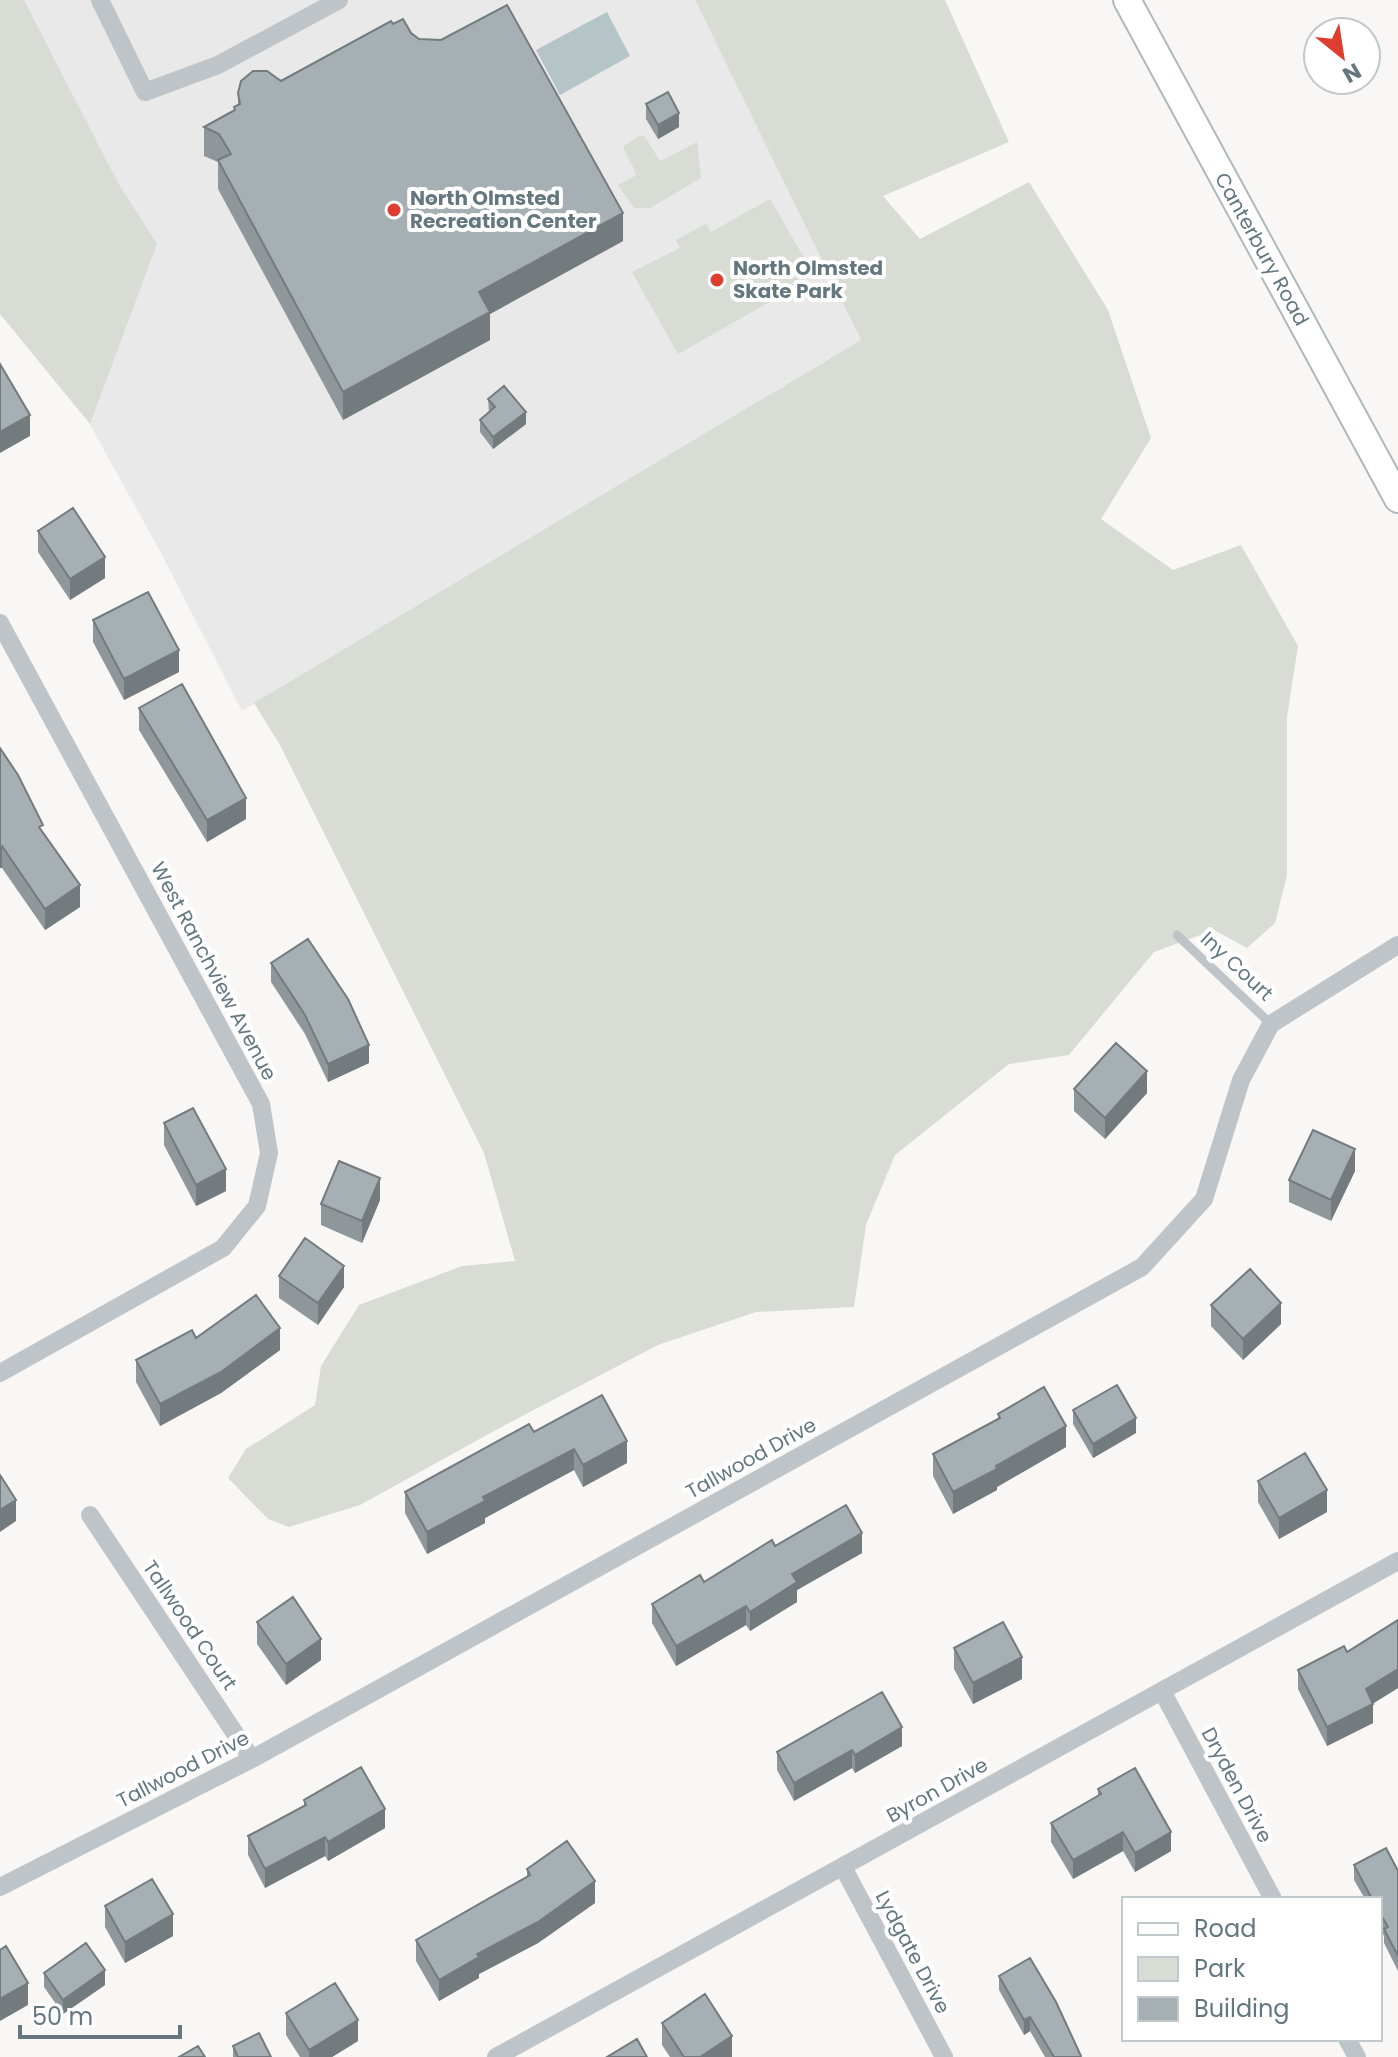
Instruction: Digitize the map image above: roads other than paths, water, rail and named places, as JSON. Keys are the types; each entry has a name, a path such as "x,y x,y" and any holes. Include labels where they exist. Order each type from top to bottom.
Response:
{"street":[{"path":"100,0 145,92 218,65 339,0"},
{"name":"Canterbury Road","path":"1127,0 1398,499"},
{"name":"West Ranchview Avenue","path":"0,623 261,1104 269,1153 257,1206 223,1248 0,1371"},
{"name":"Tallwood Drive","path":"0,1887 252,1759 1142,1267 1204,1199 1241,1080 1271,1024 1398,945"},
{"name":"Tallwood Court","path":"90,1515 252,1759"},
{"name":"Byron Drive","path":"496,2057 1398,1561"},
{"name":"Dryden Drive","path":"1162,1691 1272,1897"},
{"name":"Lydgate Drive","path":"843,1867 944,2057"},
{"path":"528,2039 537,2057"}],"lane":[{"name":"Iny Court","path":"1177,935 1271,1024"}],"place":[{"name":"North Olmsted Recreation Center","path":"394,210"},
{"name":"North Olmsted Skate Park","path":"717,280"}]}
